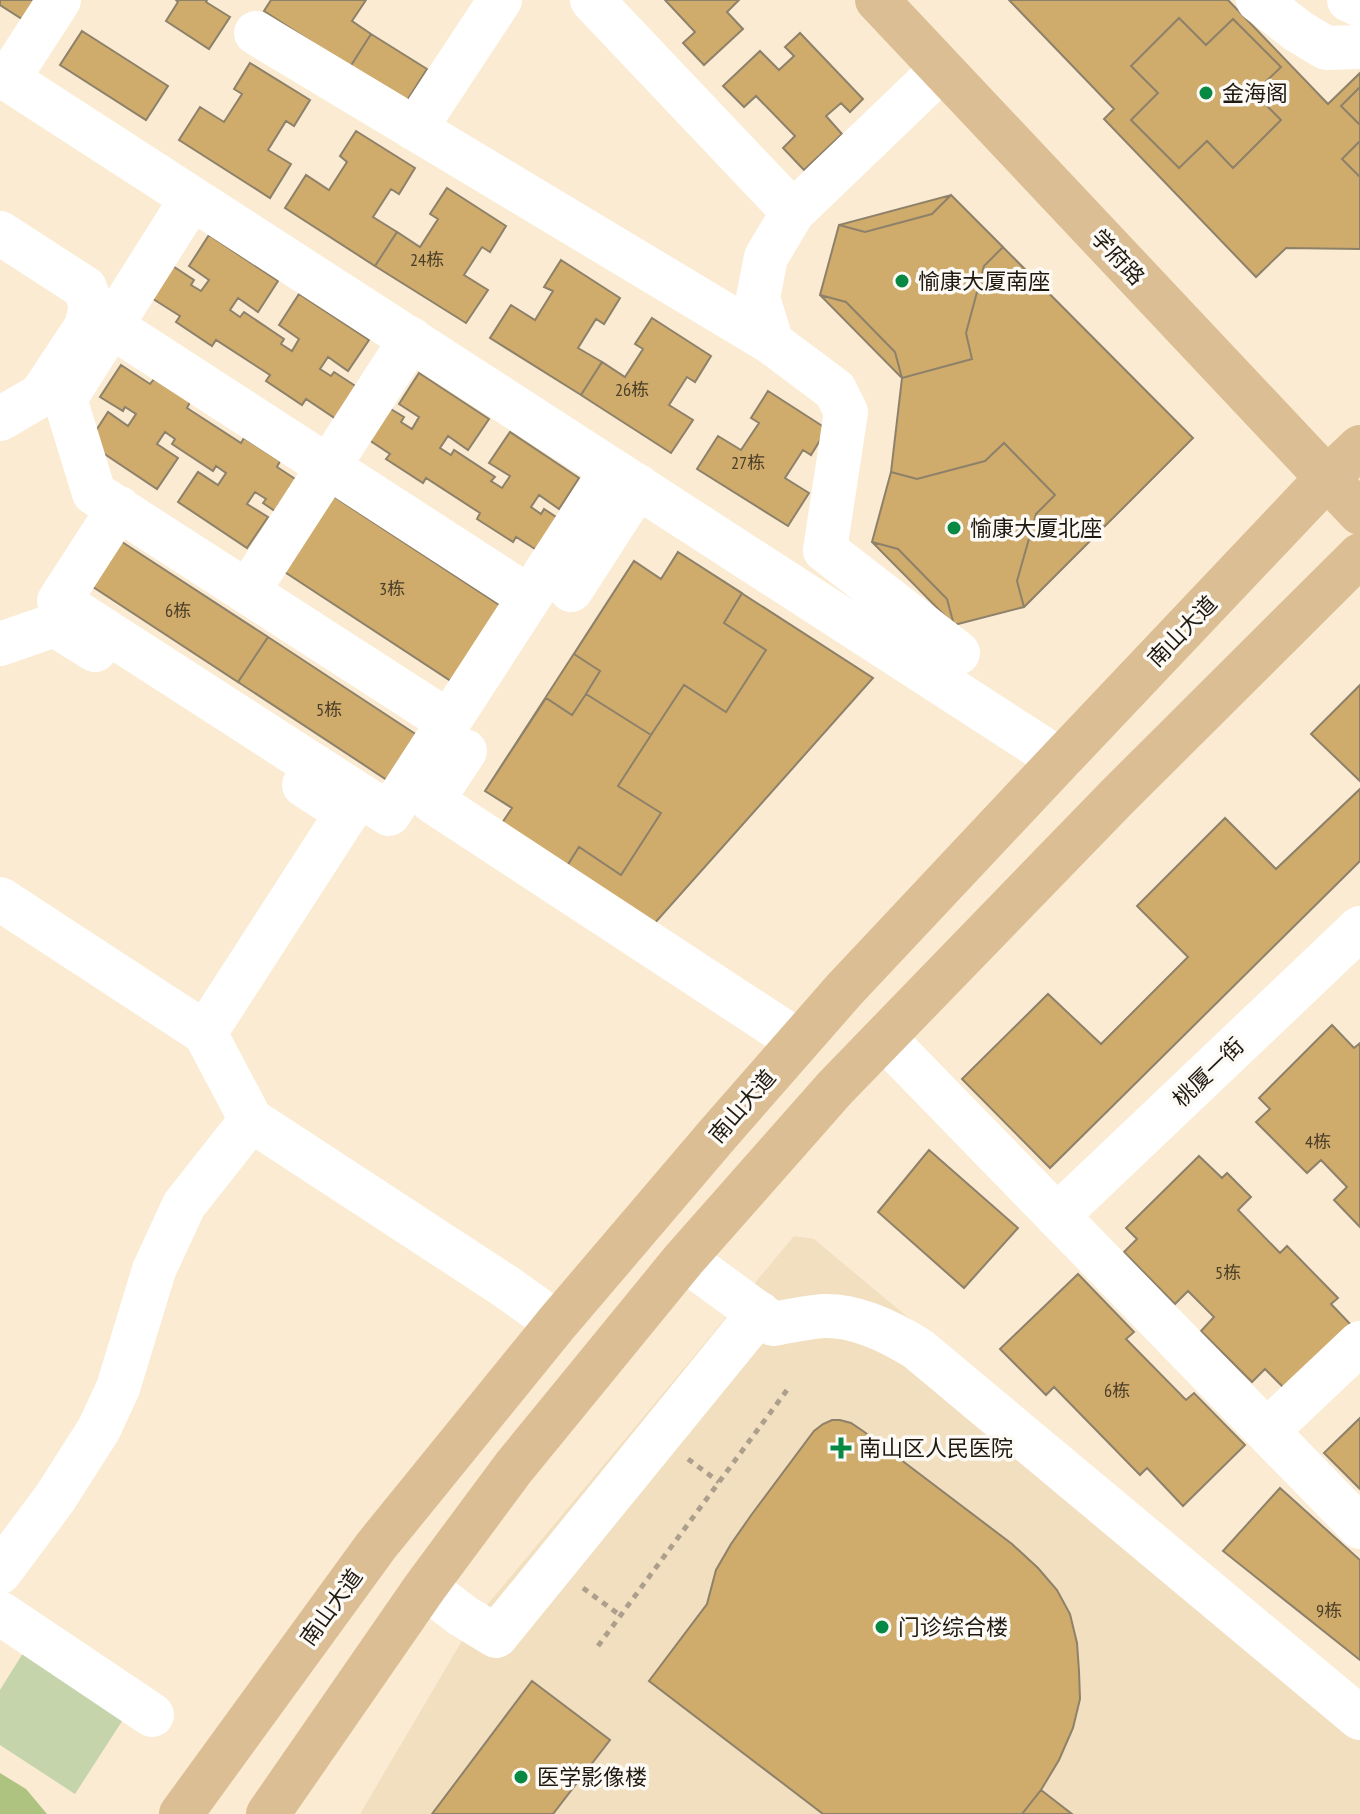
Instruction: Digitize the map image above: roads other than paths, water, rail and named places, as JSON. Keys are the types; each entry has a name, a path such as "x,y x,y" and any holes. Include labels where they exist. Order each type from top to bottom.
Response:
{"main road":[{"name":"学府路","path":"877,0 1360,513"},
{"name":"南山大道","path":"181,1814 376,1546 557,1323 798,1041 1060,760 1360,447"},
{"path":"268,1814 425,1587 514,1467 684,1259 806,1120 884,1038 1116,798 1360,555"}],"street":[{"path":"59,0 4,76 1060,760"},
{"path":"415,129 500,0"},
{"path":"592,0 793,212"},
{"path":"1258,0 1326,48 1360,47"},
{"path":"1349,0 1360,5"},
{"path":"256,33 772,343 835,390 846,412 825,550 958,653"},
{"path":"772,343 758,298 766,257 793,212 942,69"},
{"path":"192,198 65,399 94,493 449,722"},
{"path":"0,233 85,288 91,306 86,327 41,395 0,419"},
{"path":"111,326 529,597"},
{"path":"248,591 411,339"},
{"path":"119,508 59,601 389,814 529,597 625,478"},
{"path":"625,478 432,801 798,1041"},
{"path":"0,644 55,625 347,813 205,1033"},
{"path":"0,899 205,1033 251,1120 557,1323"},
{"name":"桃厦一街","path":"1057,1216 1360,928"},
{"path":"884,1038 1360,1527"},
{"path":"0,1572 55,1498 99,1429 118,1388 154,1270 184,1205 251,1120"},
{"path":"684,1259 773,1324 826,1316 873,1326 918,1349 1360,1718"},
{"path":"425,1587 496,1636 759,1313"},
{"path":"1267,1431 1360,1343"},
{"path":"0,1613 152,1715"}],"place":[{"name":"金海阁","path":"1206,93"},
{"name":"愉康大厦南座","path":"902,281"},
{"name":"愉康大厦北座","path":"954,528"},
{"name":"南山区人民医院","path":"841,1448"},
{"name":"门诊综合楼","path":"882,1627"},
{"name":"医学影像楼","path":"521,1777"}]}
